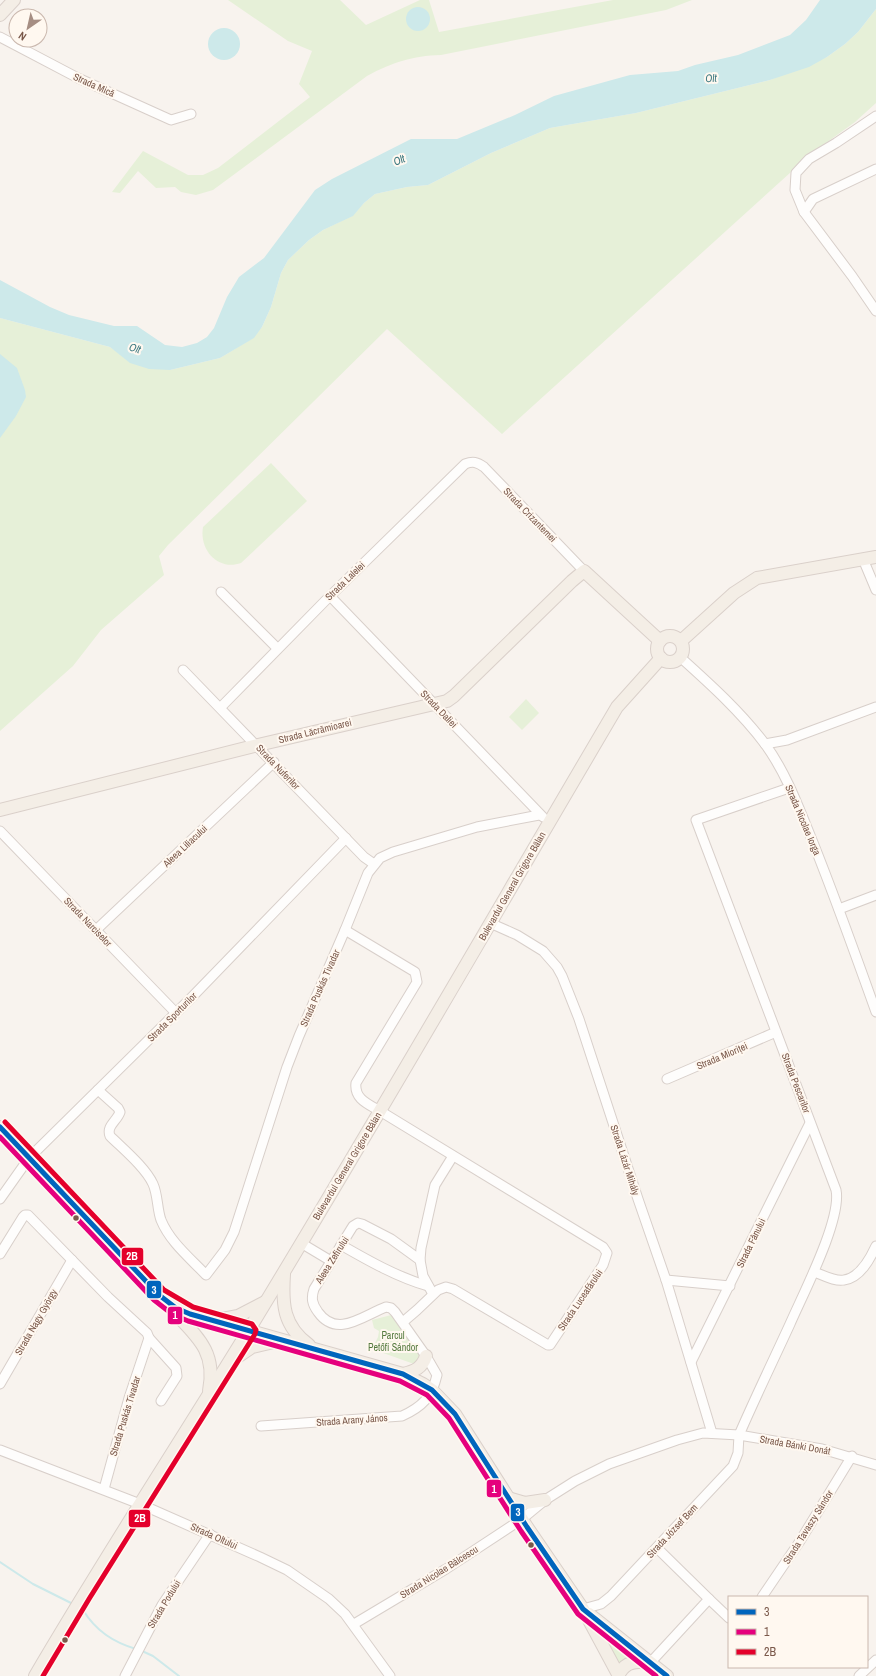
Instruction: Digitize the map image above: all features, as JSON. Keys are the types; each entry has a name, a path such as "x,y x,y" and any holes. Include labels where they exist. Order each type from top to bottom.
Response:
{"main road":[{"path":"0,15 11,1"},
{"path":"680,641 734,593 753,580 774,574 876,557"},
{"path":"584,571 660,641"},
{"name":"Strada Lăcrămioarei","path":"0,810 258,745 447,701 454,696 572,580 584,571"},
{"path":"670,636 678,638 683,649 680,657 677,660 669,662 661,658 658,652 660,641 670,636"},
{"name":"Bulevardul General Grigore Bălan","path":"36,1676 83,1595 249,1330 380,1111 490,923 544,818 616,707 661,658"},
{"path":"0,1127 194,1334 206,1350 210,1362 211,1374 207,1398"},
{"path":"284,1271 283,1302 287,1318 297,1334 311,1347"},
{"path":"159,1295 176,1308 212,1320 403,1374 432,1390 455,1414 508,1498 583,1609 619,1675"},
{"path":"212,1320 238,1316 266,1302"},
{"path":"228,1364 258,1345 287,1341"},
{"path":"403,1374 418,1369 424,1362 426,1356"},
{"path":"508,1498 525,1503 545,1500"},
{"path":"583,1609 668,1676"},
{"path":"619,1675 622,1668 630,1662 650,1663"}],"street":[{"name":"Strada Mică","path":"0,36 78,78 171,120 191,114"},
{"path":"876,116 809,159 796,173 795,190 804,212 876,311"},
{"path":"804,212 813,199 876,169"},
{"name":"Strada Crizantemei","path":"474,462 479,463 484,467 584,571"},
{"name":"Strada Lalelei","path":"221,707 277,648 465,464 474,462"},
{"path":"863,559 876,590"},
{"path":"221,592 277,648"},
{"name":"Strada Daliei","path":"330,596 544,818"},
{"name":"Strada Nicolae Iorga","path":"680,657 730,705 765,744 772,755 790,788 839,909 876,1012"},
{"name":"Strada Nuferilor","path":"183,670 258,745 346,838 374,864"},
{"path":"765,744 788,740 876,707"},
{"path":"772,755 788,740"},
{"name":"Aleea Liliacului","path":"96,930 274,762"},
{"name":"Strada Pescarilor","path":"739,1435 814,1272 835,1215 838,1197 696,820 790,788"},
{"name":"Strada Puskás Tivadar","path":"98,1090 118,1108 120,1112 109,1126 108,1132 110,1136 148,1176 154,1185 158,1210 167,1232 175,1243 206,1274 225,1250 234,1232 290,1061 363,883 374,864 386,854 477,827 544,818"},
{"name":"Strada Narciselor","path":"0,831 176,1013"},
{"name":"Strada Sporturilor","path":"0,1199 29,1158 176,1013 346,838"},
{"path":"839,909 876,895"},
{"name":"Strada Lázár Mihály","path":"490,923 517,935 543,951 557,967 562,976 579,1019 666,1280 712,1433"},
{"name":"Strada Luceafărului","path":"345,930 415,972 417,982 356,1083 355,1090 361,1100 603,1248 607,1253 606,1258 591,1285 552,1343 548,1345 453,1288 431,1290 418,1310 403,1322"},
{"name":"Strada Mioriței","path":"667,1079 776,1032"},
{"name":"Strada Fânului","path":"691,1362 810,1123"},
{"path":"431,1290 423,1276 420,1260 421,1248 434,1185 453,1156"},
{"path":"0,1254 25,1215 28,1215 147,1333 149,1341 176,1368 177,1376 161,1401"},
{"name":"Aleea Zefirului","path":"420,1260 391,1239 358,1223 353,1226 312,1295 313,1304 323,1318 335,1324 352,1323 386,1307 391,1308 403,1322 426,1356 437,1376 432,1390"},
{"path":"301,1243 331,1261"},
{"path":"341,1245 405,1279 431,1290"},
{"path":"814,1272 844,1280 852,1278 858,1274 867,1262 876,1246"},
{"name":"Strada Nagy György","path":"0,1384 72,1260"},
{"path":"666,1280 730,1286"},
{"name":"Strada Puskás Tivadar","path":"104,1489 129,1398 149,1341"},
{"name":"Strada Arany János","path":"261,1426 402,1416 420,1406 432,1390"},
{"path":"545,1500 575,1481 609,1464 695,1434 712,1433"},
{"name":"Strada Bánki Donát","path":"712,1433 739,1435 822,1449 852,1456 876,1464"},
{"name":"Strada József Bem","path":"583,1609 605,1601 657,1548 733,1466 738,1453 739,1435"},
{"name":"Strada Oltului","path":"0,1450 140,1504 210,1534 292,1573 329,1599 354,1624 390,1676"},
{"name":"Strada Tavaszy Sándor","path":"763,1596 800,1541 852,1456"},
{"name":"Strada Nicolae Bălcescu","path":"354,1624 446,1569 522,1519 545,1500"},
{"name":"Strada Podului","path":"125,1676 168,1594 210,1534"},
{"path":"657,1548 728,1617"},
{"path":"650,1663 709,1599"},
{"path":"860,1676 876,1660"}],"green space":[{"path":"228,0 340,0 366,25 420,0 429,0 439,32 613,0 692,0 666,10 441,55 412,58 394,63 367,76 213,190 196,195 181,192 175,187 156,188 138,171 120,193 112,192 143,151 188,175 203,175 218,168 310,97 299,84 312,51 288,41"},
{"path":"876,9 876,103 855,122 812,153 502,434 387,329 168,545 159,556 164,575 101,630 73,666 0,731 0,318 110,347 119,353 170,370 220,358 253,338 262,327 271,307 281,273 288,260 309,240 323,230 352,216 375,194 407,187 428,185 491,153 550,128 636,113 770,80 827,57 858,32"},
{"path":"271,463 307,501 241,563 233,565 218,561 207,551 204,543 203,527"},
{"path":"526,699 539,713 522,730 509,717"},
{"name":"Parcul Petőfi Sándor","path":"395,1314 421,1358 414,1364 372,1349 378,1337 379,1331 374,1328 372,1320"},
{"path":"593,1623 635,1658 619,1667"}],"water":[{"name":"Olt","path":"820,0 876,0 876,9 858,32 845,44 827,57 809,67 770,80 636,113 550,128 491,153 428,185 407,187 375,194 364,203 353,216 323,230 309,240 288,260 281,273 271,307 262,327 254,338 220,358 170,370 149,369 130,363 110,347 0,318 0,280 50,307 69,315 114,326 137,326 165,345 182,347 197,343 207,337 214,328 227,297 239,277 264,258 315,190 332,179 411,139 457,139 515,115 554,96 630,75 678,71 695,65 738,55 790,35 806,20"},
{"path":"418,7 427,10 430,19 427,28 418,31 409,28 406,19 409,10"},
{"path":"224,28 230,29 237,35 240,44 239,50 233,57 224,60 218,59 211,53 208,44 209,38 215,31"},
{"path":"0,354 17,368 26,397 16,416 0,438"}],"waterway":[{"path":"0,1562 33,1584 73,1604"},
{"path":"80,1608 99,1630 120,1643 136,1649"},
{"path":"142,1651 153,1656 179,1676"}],"transit line":[{"name":"2B","path":"5,1122 164,1290 193,1307 252,1324 256,1330 255,1334 89,1599 43,1676"},
{"name":"3","path":"0,1127 159,1295 176,1308 190,1314 403,1374 432,1390 455,1414 527,1527 583,1609 667,1676"},
{"name":"1","path":"0,1137 154,1300 172,1314 188,1321 400,1381 427,1395 449,1418 521,1531 578,1614 656,1676"}]}
